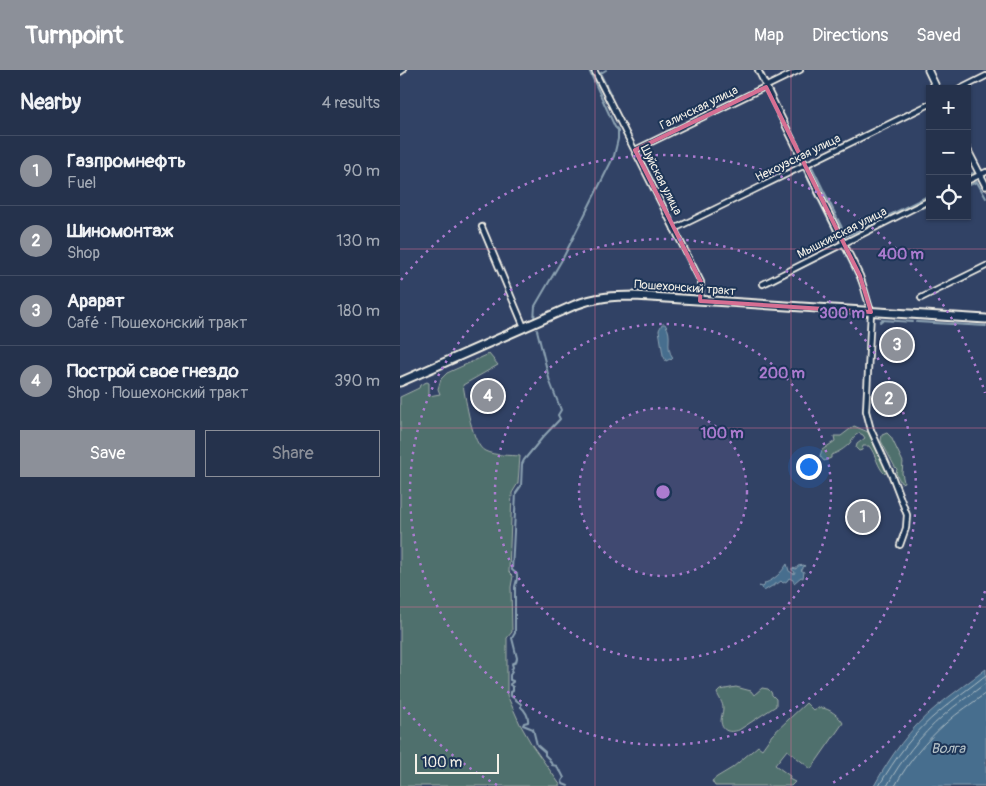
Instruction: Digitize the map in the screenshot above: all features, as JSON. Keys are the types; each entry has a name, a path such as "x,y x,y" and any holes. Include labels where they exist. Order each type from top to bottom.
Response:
{"main road":[{"name":"Пошехонский тракт","path":"400,382 575,305 598,298 626,296 986,319"}],"street":[{"name":"Шуйская улица","path":"594,70 701,282 700,301"},
{"path":"758,70 863,283 871,312 866,410 871,430 907,515 906,528 900,545"},
{"name":"Галичская улица","path":"635,150 800,70"},
{"path":"928,70 935,85"},
{"path":"968,85 986,76"},
{"name":"Некоузская улица","path":"674,229 926,106"},
{"path":"971,155 983,173 986,186"},
{"path":"971,179 983,173"},
{"name":"Мышкинская улица","path":"763,284 926,202"},
{"path":"482,228 524,327"},
{"path":"921,298 986,266"}],"highlighted area":[{"path":"766,87 860,276 871,312 700,301 701,282 635,150"}],"green space":[{"path":"489,354 498,365 463,385 470,421 480,447 493,454 520,456 518,483 512,493 509,572 513,576 511,587 512,632 507,638 507,695 532,745 561,786 400,786 400,397 427,382 429,383 429,396 440,394 438,389 441,379 447,373"},
{"path":"854,426 868,432 887,471 885,474 869,446 863,446 862,450 859,451 856,448 857,444 865,438 859,433 846,447 831,455 831,458 824,461 820,456 822,450 835,441 834,436 841,436"},
{"path":"887,433 891,437 903,462 902,473 904,482 901,483 896,473 897,469 881,441 882,435"},
{"path":"736,687 751,691 754,695 762,688 768,689 776,699 776,706 739,730 730,731 722,725 723,706 717,693 720,690"},
{"path":"806,703 813,710 824,708 830,711 843,723 811,769 787,750 775,765 790,776 789,779 795,782 791,786 715,786 712,781 732,768 758,746 762,749 772,735"}],"water":[{"path":"662,324 665,324 668,329 669,349 673,358 666,361 663,355 659,330"},
{"path":"787,564 789,571 794,574 795,572 792,568 796,569 798,566 804,565 801,570 804,572 803,578 801,577 794,583 789,578 787,581 774,584 774,586 764,591 759,586 763,587 765,583 777,576"},
{"name":"Волга","path":"986,669 986,786 874,786 894,754 918,724 936,707"}],"waterway":[{"path":"534,320 535,306 563,258 614,156 618,139 618,130 589,70"},
{"path":"606,70 601,75 611,95"},
{"path":"812,167 846,236 926,197"},
{"path":"804,171 838,239"},
{"path":"969,175 973,173"},
{"path":"971,184 977,182 986,198"},
{"path":"922,208 926,206"},
{"path":"768,285 841,248 861,286"},
{"path":"880,322 882,320 913,322"},
{"path":"917,322 986,326"},
{"path":"537,330 550,382 561,410 558,415 560,419 524,460 522,464 521,486 516,493 512,570 517,574 517,579 515,587 515,633 512,638 517,658 516,662 512,664 510,680 513,682 510,685 513,687 511,696 521,704 527,716 528,722 523,725 533,729 537,745 545,752 552,765 557,766 564,778 563,784 568,786"}],"place":[{"name":"Арарат","path":"897,345"},
{"name":"Построй свое гнездо","path":"488,396"},
{"name":"Шиномонтаж","path":"889,399"},
{"name":"Газпромнефть","path":"863,517"}]}
